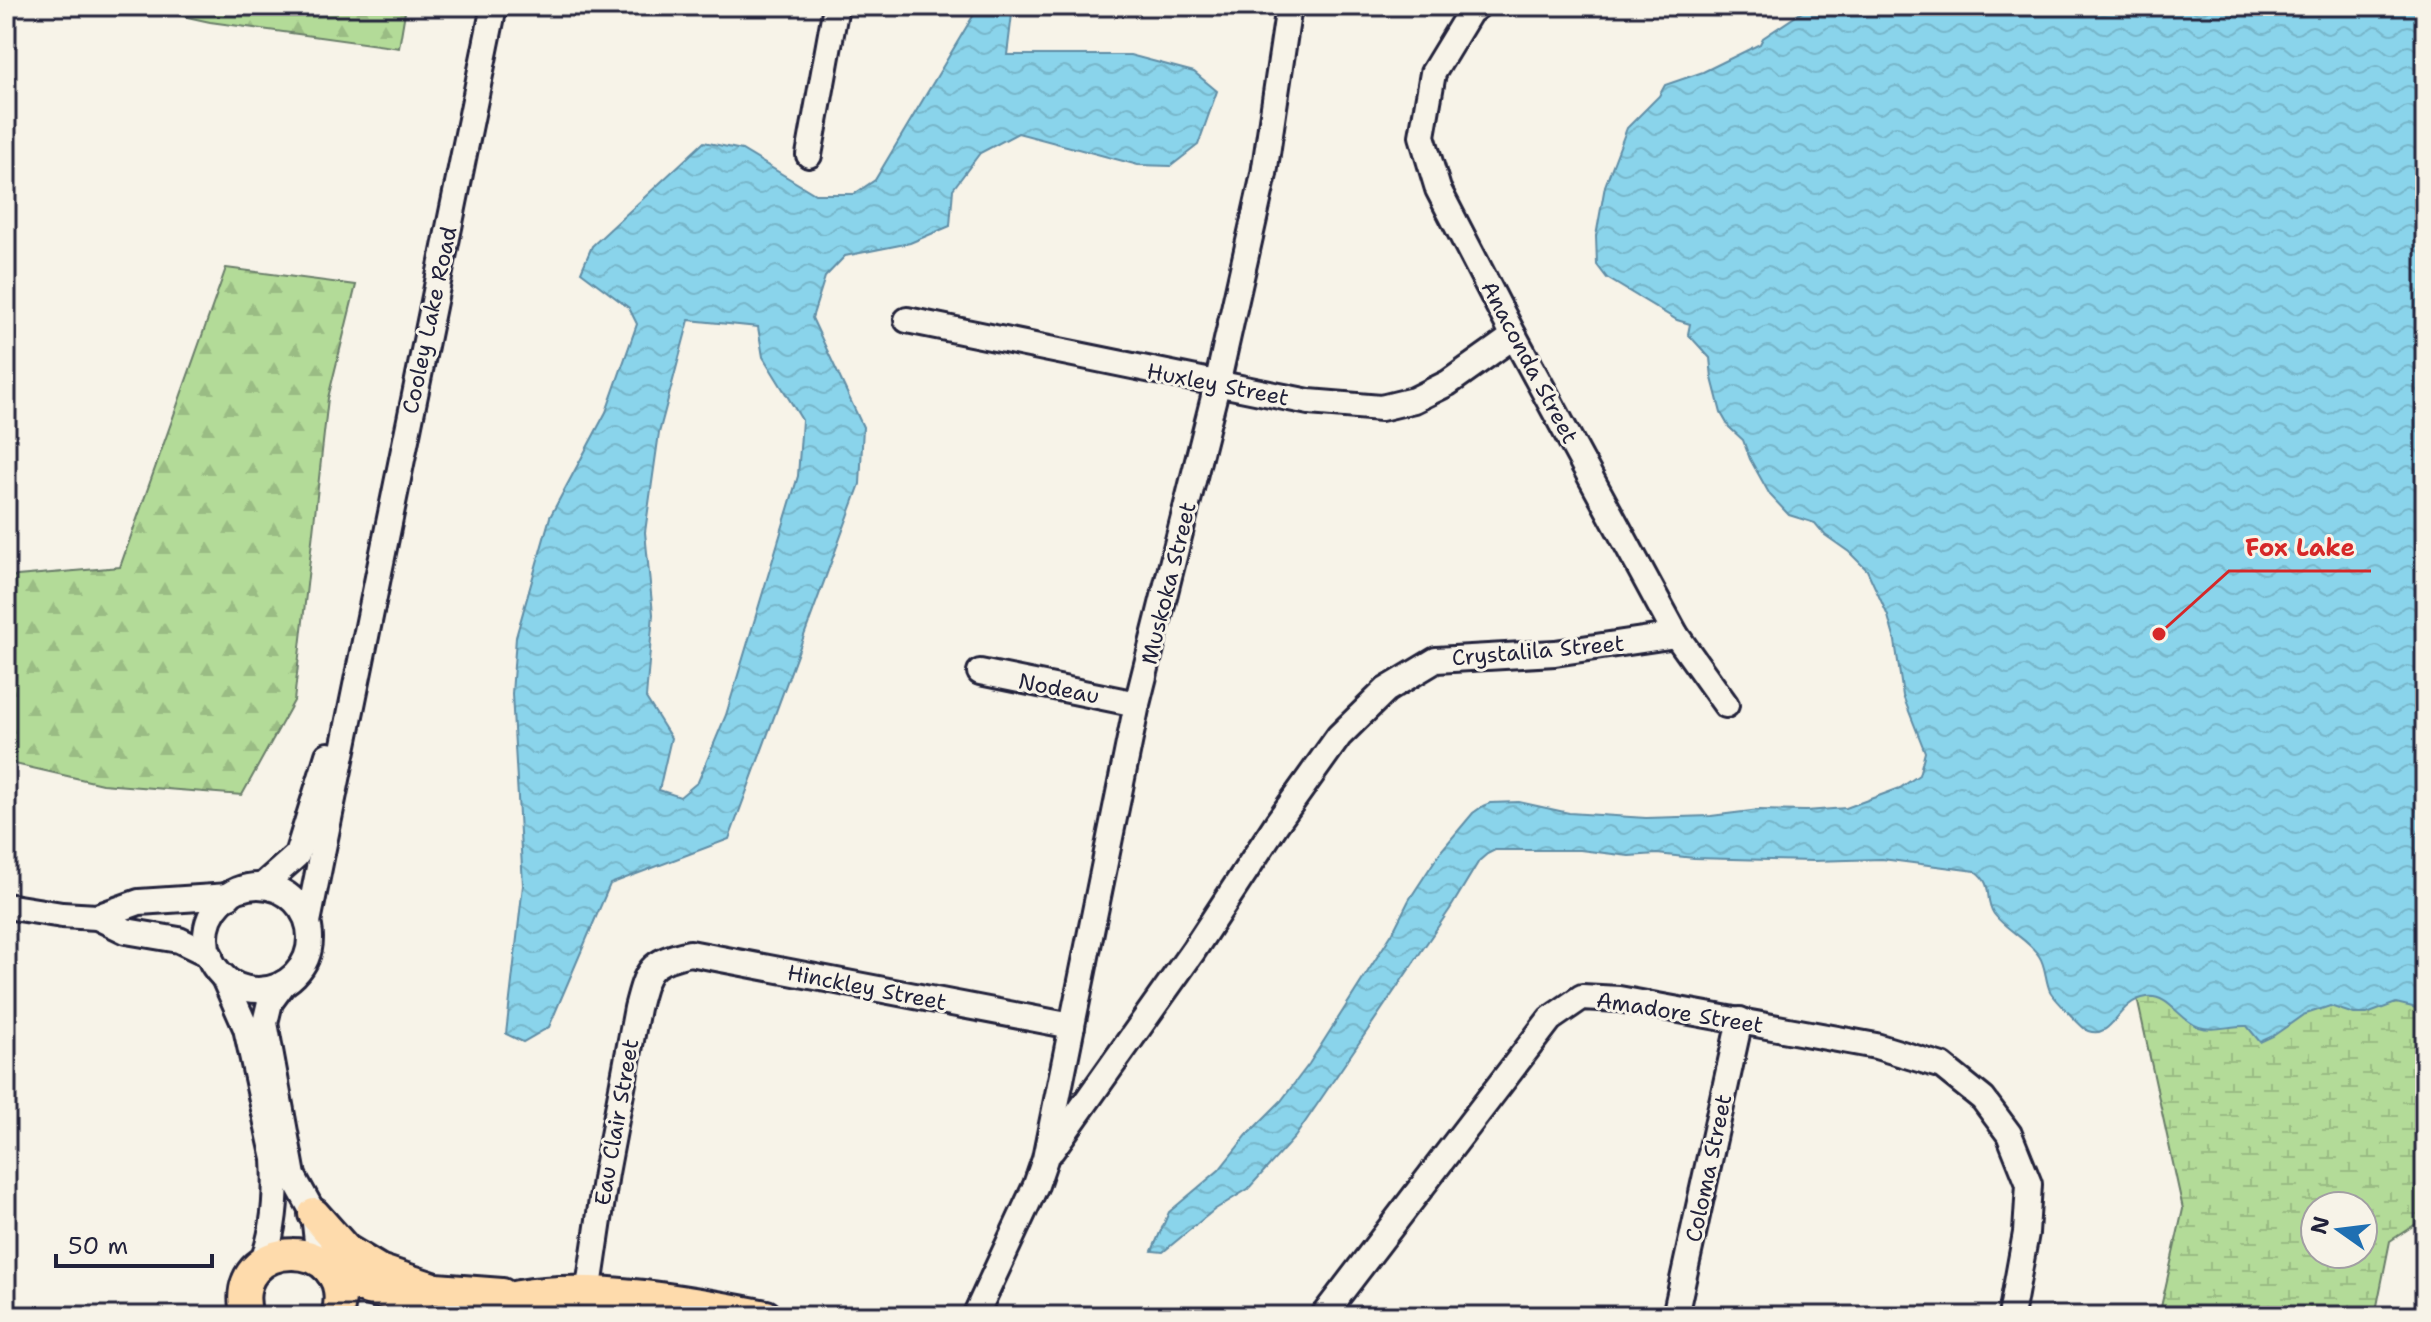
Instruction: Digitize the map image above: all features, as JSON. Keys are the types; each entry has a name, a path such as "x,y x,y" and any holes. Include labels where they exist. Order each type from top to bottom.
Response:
{"main road":[{"path":"314,1214 346,1250 441,1303"},
{"path":"245,1313 245,1290 251,1275 275,1255 290,1252 306,1254 383,1295 407,1295 441,1303 475,1290 520,1296 588,1294 692,1301 766,1316"},
{"path":"325,1266 338,1285 340,1299 337,1316"}],"street":[{"name":"Cooley Lake Road","path":"308,922 494,6"},
{"path":"809,155 836,6"},
{"name":"Muskoka Street","path":"975,1316 1045,1159 1137,704 1217,385 1264,174 1289,6"},
{"name":"Anaconda Street","path":"1478,6 1470,12 1433,73 1422,136 1438,189 1676,635 1726,705"},
{"name":"Huxley Street","path":"907,320 1217,385 1309,402 1381,408 1414,400 1448,383 1514,336"},
{"name":"Cooley Lake Road","path":"262,886 297,855 365,635"},
{"name":"Crystalila Street","path":"1307,781 1339,736 1386,690 1436,660 1555,653 1676,635"},
{"name":"Nodeau","path":"980,672 1137,704"},
{"name":"Muskoka Street","path":"1045,1159 1193,951 1307,781"},
{"path":"262,1263 271,1242 275,1159 246,1028 216,965 207,930 212,914 229,896 237,890 254,886 271,887 287,894 300,906 308,922 311,939 307,957 298,972 284,983 270,1002 265,1023 293,1176 314,1214 325,1266"},
{"path":"97,917 139,902 229,896"},
{"path":"6,906 97,917 126,931 179,940 216,965 237,985 253,990 269,989 284,983"},
{"name":"Hinckley Street","path":"663,959 690,953 1072,1026"},
{"name":"Eau Clair Street","path":"588,1294 606,1173 637,1008 644,981 652,968 663,959"},
{"name":"Amadore Street","path":"1323,1316 1550,1019 1582,997 1619,999 1876,1046 1942,1066 1983,1099 2009,1134 2029,1184 2026,1233 2011,1316"},
{"name":"Coloma Street","path":"1675,1316 1740,1020"}],"green space":[{"path":"137,6 406,6 399,48 210,22"},
{"path":"226,268 356,285 328,398 294,701 242,795 102,784 6,762 6,577 120,567"},
{"path":"2425,432 2425,1218 2390,1241 2375,1316 2159,1316 2183,1209 2122,929"}],"water":[{"path":"979,6 1013,6 1007,55 1130,55 1194,72 1217,91 1198,145 1171,166 1138,165 1018,133 980,153 953,189 950,226 910,243 845,256 825,277 812,318 863,427 860,484 729,839 610,884 549,1027 523,1042 506,1034 523,885 512,694 516,637 550,517 606,412 637,324 629,308 581,272 592,246 704,142 742,150 815,194 854,194 875,180","holes":["689,320 758,327 763,357 802,420 798,476 726,715 698,782 680,797 659,790 671,738 646,698 653,614 645,532 659,433"]},
{"path":"1811,6 2425,6 2425,1010 2396,1003 2367,1014 2354,1014 2330,1006 2303,1015 2260,1042 2247,1026 2199,1027 2162,1000 2147,997 2128,1005 2104,1030 2088,1031 2052,994 2039,956 1994,914 1985,882 1975,871 1882,859 1813,861 1657,854 1629,856 1580,850 1495,850 1479,861 1450,909 1295,1137 1248,1189 1214,1210 1163,1252 1152,1251 1169,1212 1219,1170 1247,1135 1281,1101 1309,1064 1441,851 1473,813 1483,806 1519,802 1569,813 1646,818 1711,816 1759,810 1806,811 1846,808 1900,788 1919,775 1925,752 1903,696 1888,616 1867,570 1815,523 1789,515 1770,495 1743,440 1729,427 1721,413 1710,358 1688,334 1690,324 1677,320 1607,278 1597,265 1596,236 1605,186 1627,128 1659,96 1665,85 1703,72 1760,44 1763,38"}],"place":[{"name":"Fox Lake","path":"2159,634"}]}
